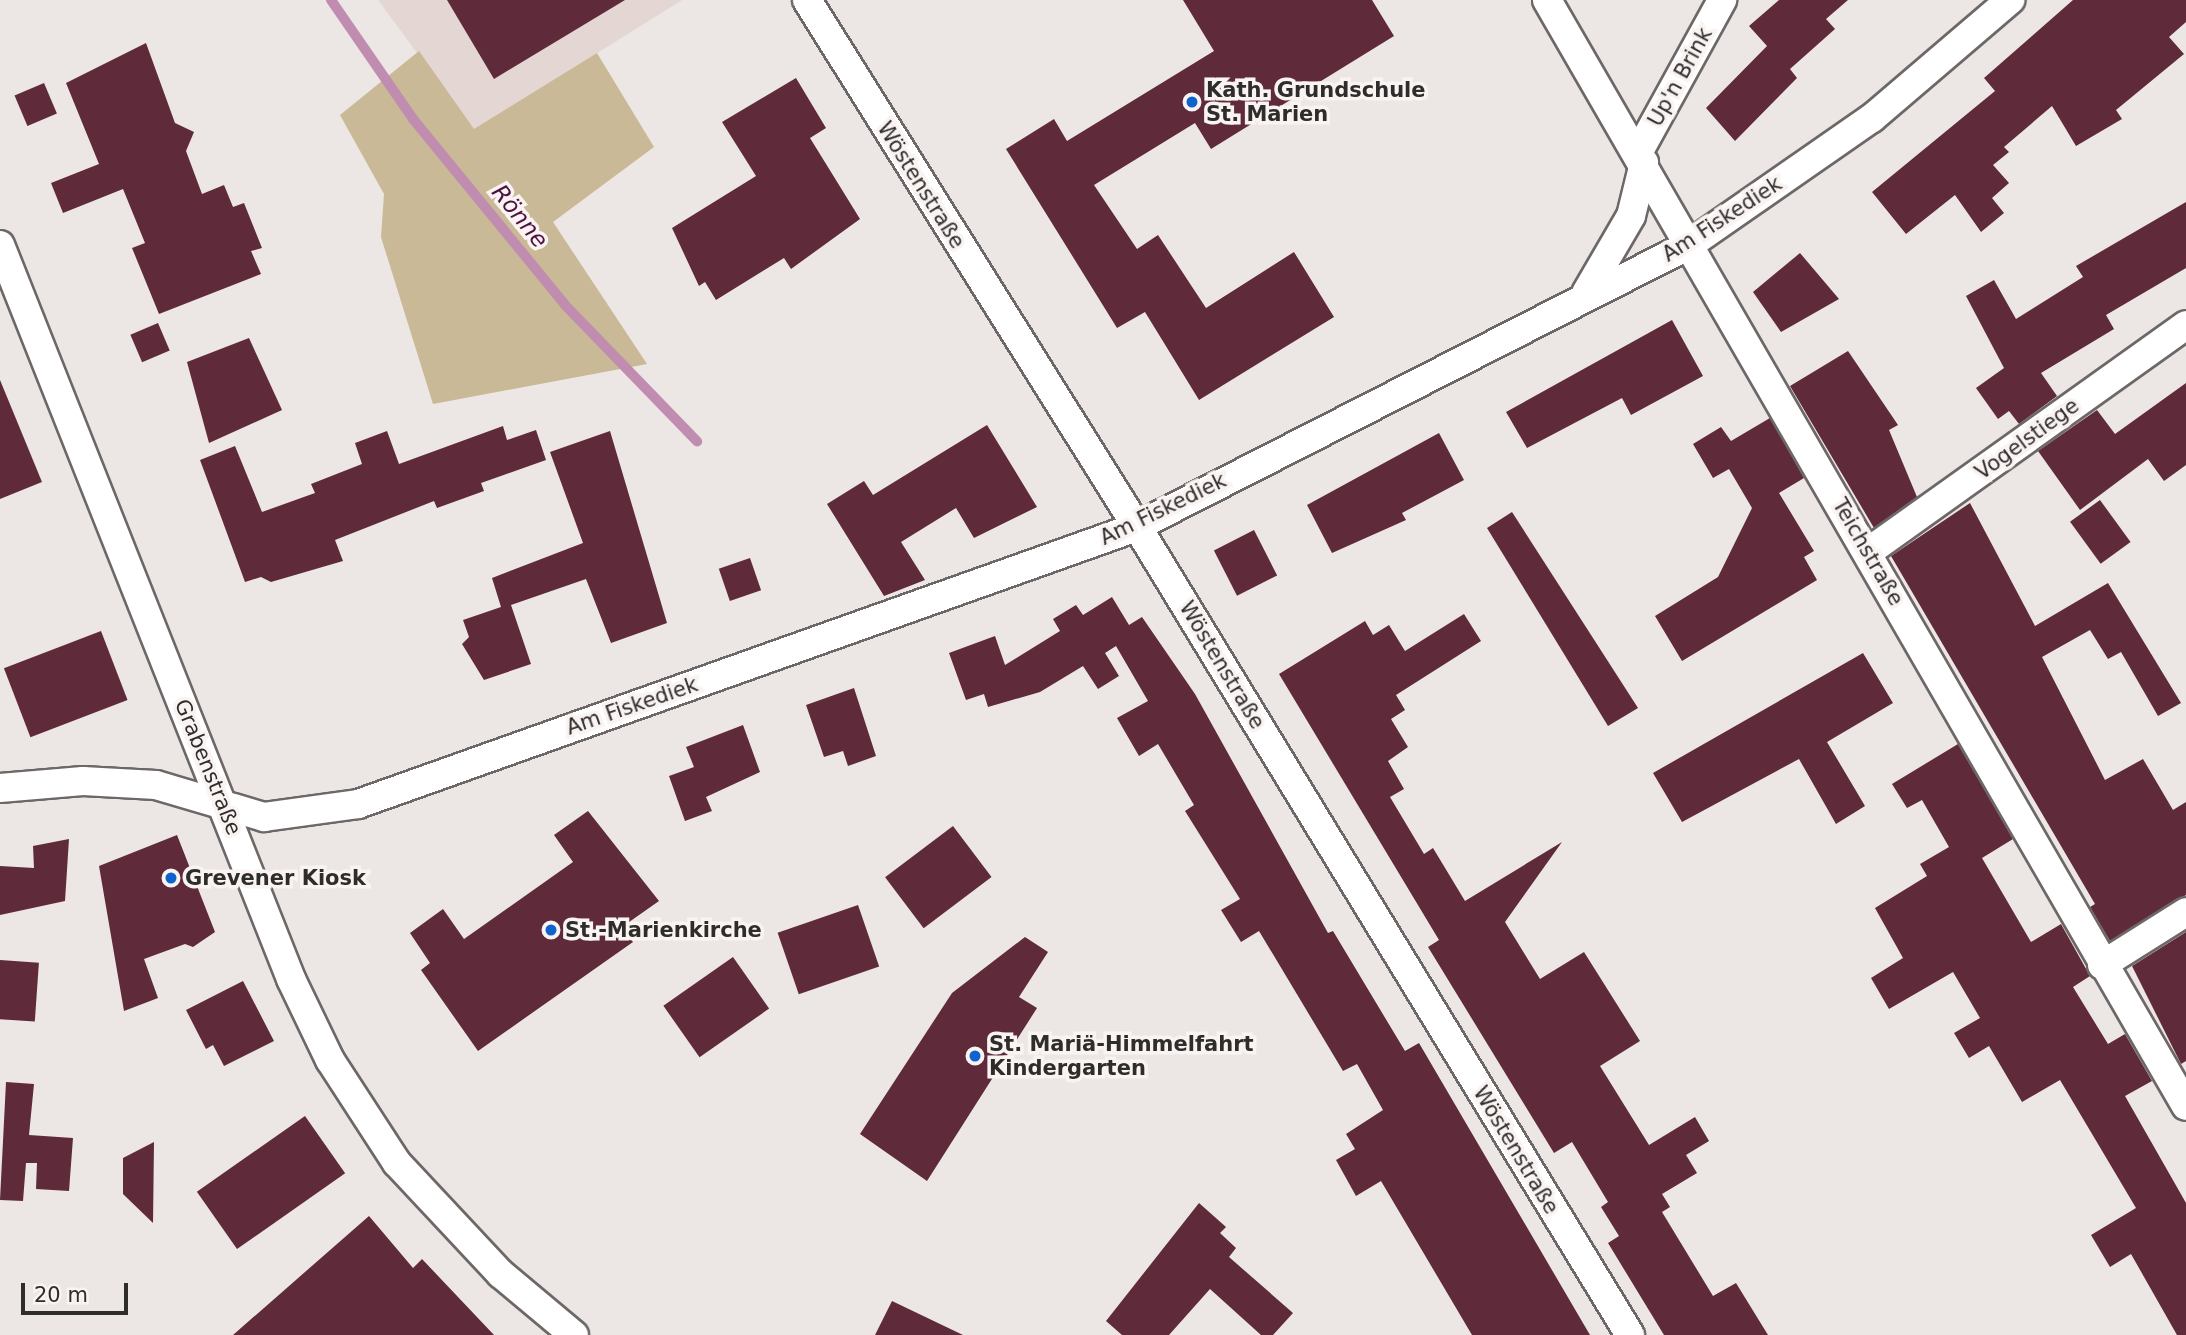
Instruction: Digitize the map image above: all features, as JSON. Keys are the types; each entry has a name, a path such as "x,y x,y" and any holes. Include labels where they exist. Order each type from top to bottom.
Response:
{"street":[{"name":"Wöstenstraße","path":"807,0 1630,1335"},
{"name":"Teichstraße","path":"1547,0 1641,158 2102,965 2186,1106"},
{"name":"Up'n Brink","path":"1582,298 1626,227 1641,158 1722,0"},
{"name":"Am Fiskediek","path":"0,788 83,781 156,785 226,808 264,817 358,804 1134,528 1689,245 1872,118 2010,0"},
{"name":"Grabenstraße","path":"0,245 330,1060 397,1163 501,1274 574,1335"},
{"name":"Vogelstiege","path":"1868,552 2186,325"},
{"path":"2102,965 2186,912"}],"shaded area":[{"path":"378,0 682,0 474,130"},
{"path":"419,51 474,129 597,53 654,147 553,222 647,364 433,404 381,237 384,194 340,115"}],"building":[{"path":"447,0 625,0 494,79"},
{"path":"1183,0 1372,0 1394,36 1211,149 1195,123 1094,185 1137,249 1158,235 1206,308 1294,252 1334,317 1199,400 1145,312 1117,328 1006,149 1054,119 1067,141 1214,51"},
{"path":"1779,0 1848,0 1826,19 1835,29 1790,69 1797,78 1735,141 1706,108 1767,46 1749,26"},
{"path":"2073,0 2186,0 2186,22 2169,37 2184,54 2116,110 2122,119 2076,146 2052,106 2004,147 2009,152 1993,165 2009,183 1992,198 2004,213 1981,232 1955,195 1906,234 1872,192 1995,91 1984,78"},
{"path":"146,43 175,123 194,132 186,151 202,194 224,185 233,207 244,203 262,248 251,251 261,274 159,314 132,248 145,243 123,189 63,213 51,183 99,164 66,83"},
{"path":"796,78 826,128 810,138 860,219 791,269 784,258 716,300 705,282 699,286 672,228 756,176 722,122"},
{"path":"44,83 57,113 27,126 15,96"},
{"path":"2186,202 2186,268 2106,315 2114,329 2041,373 2057,396 2019,424 2009,411 1998,419 1976,388 2004,368 1966,296 1994,280 2016,319 2083,277 2076,266"},
{"path":"1800,253 1839,299 1781,332 1753,292"},
{"path":"1672,320 1703,376 1631,415 1622,398 1527,448 1506,412"},
{"path":"158,323 170,351 142,362 130,335"},
{"path":"249,338 282,410 209,443 187,362"},
{"path":"1848,351 1898,425 1889,430 1917,497 1874,528 1790,386"},
{"path":"0,380 42,482 0,499"},
{"path":"2186,383 2186,465 2164,481 2148,459 2080,510 2038,451 2097,410 2115,434"},
{"path":"1770,418 1804,478 1779,493 1814,551 1804,557 1817,580 1682,661 1655,616 1718,577 1752,508 1729,469 1713,478 1693,444 1721,427 1731,441"},
{"path":"987,425 1037,507 974,538 956,508 901,542 925,580 884,596 827,504 864,481 873,495"},
{"path":"503,426 507,440 536,430 546,460 481,483 484,491 437,508 434,501 335,540 343,561 271,582 261,577 245,582 200,460 235,446 262,512 315,493 311,484 362,464 355,443 387,431 399,464"},
{"path":"610,431 667,623 611,643 586,579 511,605 531,664 484,680 462,644 469,637 463,620 501,607 492,578 583,543 550,452"},
{"path":"1439,433 1464,480 1402,513 1406,520 1332,553 1307,505"},
{"path":"2100,500 2131,542 2101,564 2070,522"},
{"path":"1970,503 2035,626 2108,583 2181,703 2158,716 2121,652 2108,659 2090,630 2042,657 2105,780 2143,759 2173,810 2186,802 2186,895 2110,941 2090,907 2095,904 1891,556"},
{"path":"1512,512 1638,708 1608,726 1487,528"},
{"path":"1254,530 1277,575 1237,596 1214,550"},
{"path":"750,558 761,590 730,601 719,569"},
{"path":"1112,597 1129,625 1142,617 1195,694 1328,933 1333,931 1405,1051 1419,1043 1590,1335 1472,1335 1381,1181 1356,1196 1336,1160 1355,1149 1346,1134 1383,1110 1357,1064 1343,1071 1259,931 1241,942 1221,910 1240,899 1185,811 1194,805 1158,744 1139,756 1117,718 1148,701 1116,646 1105,653 1119,676 1098,689 1083,666 1040,692 988,707 984,694 966,700 949,653 995,636 1005,665 1060,631 1053,619 1076,605 1083,615"},
{"path":"1464,614 1481,641 1396,695 1405,710 1391,719 1408,747 1388,761 1404,789 1390,797 1424,854 1433,848 1465,901 1562,842 1505,922 1540,979 1584,952 1640,1041 1600,1066 1649,1145 1695,1117 1709,1141 1686,1155 1697,1173 1662,1194 1670,1207 1662,1212 1713,1296 1736,1283 1768,1335 1664,1335 1608,1243 1619,1236 1601,1207 1608,1202 1572,1142 1554,1153 1428,947 1439,940 1279,674 1365,621 1373,635 1389,625 1405,651"},
{"path":"101,631 128,700 30,737 4,668"},
{"path":"1863,653 1893,703 1827,742 1865,806 1836,824 1799,759 1682,822 1653,773"},
{"path":"854,688 876,756 848,766 843,751 824,757 806,705"},
{"path":"743,725 760,772 706,797 712,811 685,821 669,776 694,767 686,747"},
{"path":"1958,744 2013,839 1982,858 2031,942 2061,924 2090,976 2073,987 2108,1044 2125,1034 2152,1081 2125,1096 2186,1203 2186,1335 2177,1335 2131,1254 2110,1267 2091,1235 2136,1208 2060,1080 2022,1102 1989,1046 1969,1058 1954,1033 1980,1018 1953,972 1889,1009 1871,978 1903,958 1875,908 1927,876 1920,864 1949,847 1922,800 1907,808 1892,784"},
{"name":"St.-Marienkirche","path":"588,811 659,901 622,927 633,942 478,1051 421,970 430,963 410,933 443,909 464,939 573,862 554,835"},
{"path":"953,826 992,877 924,928 885,877"},
{"path":"177,835 215,932 193,947 185,944 144,959 158,998 124,1011 99,866"},
{"path":"69,839 65,901 0,915 0,866 34,868 33,846"},
{"path":"858,905 879,966 799,994 778,933"},
{"path":"2186,932 2186,1061 2181,1064 2132,966"},
{"name":"St. Mariä-Himmelfahrt Kindergarten","path":"1025,937 1048,952 1019,997 1037,1008 927,1181 860,1134 952,993"},
{"path":"733,957 769,1009 700,1057 663,1006"},
{"path":"0,960 39,963 35,1022 0,1019"},
{"path":"243,981 274,1041 224,1066 213,1045 206,1049 186,1010"},
{"path":"6,1082 34,1084 29,1135 73,1138 69,1191 36,1189 37,1163 26,1163 23,1201 0,1200"},
{"path":"305,1116 345,1173 237,1249 197,1192"},
{"path":"154,1142 153,1223 123,1194 123,1158"},
{"path":"1199,1203 1226,1227 1220,1233 1236,1248 1229,1257 1293,1313 1273,1335 1261,1335 1210,1289 1169,1335 1122,1335 1106,1321"},
{"path":"369,1216 413,1268 422,1259 494,1335 233,1335"},
{"path":"892,1301 963,1335 875,1335"}],"waterway":[{"name":"Rönne","path":"331,0 413,119 565,305 697,441"}],"place":[{"name":"Kath. Grundschule St. Marien","path":"1192,102"},
{"name":"Grevener Kiosk","path":"171,878"},
{"name":"St.-Marienkirche","path":"551,930"},
{"name":"St. Mariä-Himmelfahrt Kindergarten","path":"975,1056"}]}
